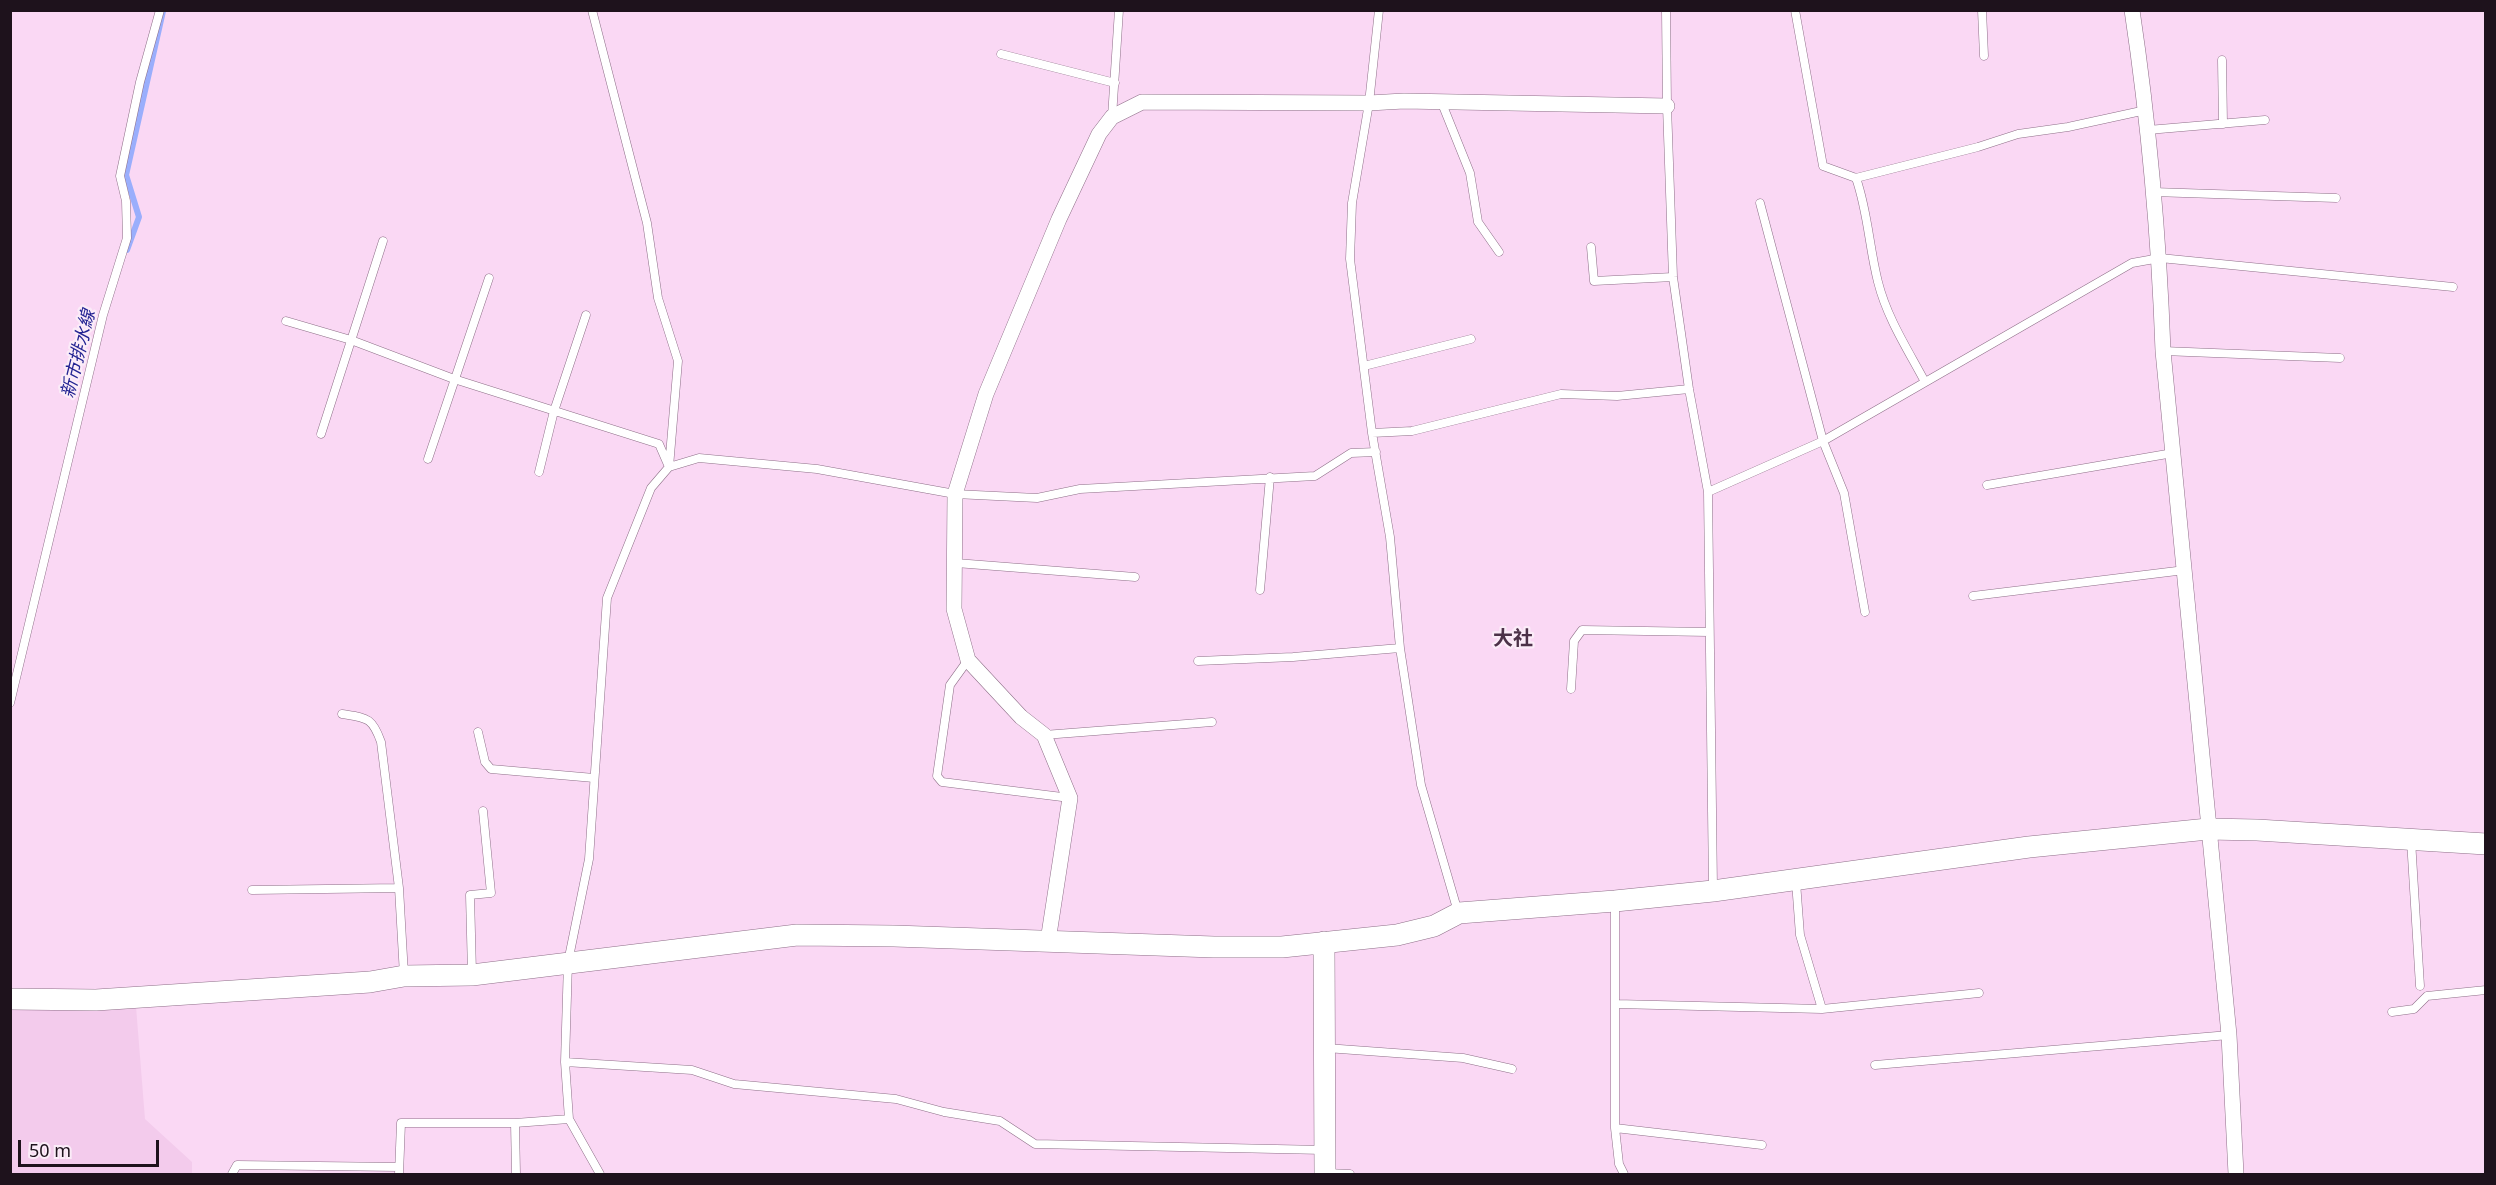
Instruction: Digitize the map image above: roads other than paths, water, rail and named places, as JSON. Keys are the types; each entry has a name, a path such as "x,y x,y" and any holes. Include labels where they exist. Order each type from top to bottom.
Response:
{"street":[{"path":"2132,10 2147,110 2160,258 2163,351 2229,1035 2236,1174"},
{"path":"1048,941 1070,798 1044,735 1021,717 968,660 954,609 955,494 986,394 1098,134 1112,117 1142,102 1441,101 1667,106"},
{"path":"10,999 96,1000 370,982 404,976 472,975 797,935 1282,947 1397,935 1434,926 1459,913 1713,891 2029,847 2208,829 2486,844"},
{"path":"1324,942 1326,1048 1324,1174"}],"lane":[{"path":"10,703 103,315 127,238 126,201 120,176 140,82 160,10"},
{"path":"592,10 647,223 658,298 678,362 669,467"},
{"path":"1112,117 1119,10"},
{"path":"1379,10 1369,103 1352,203 1350,260 1372,433 1390,537 1400,648 1421,785 1459,913"},
{"path":"1666,10 1673,277 1689,389 1708,492 1713,891"},
{"path":"1795,10 1823,166 1856,178 1978,147 2018,134 2068,127 2147,110"},
{"path":"1982,10 1984,56"},
{"path":"1001,54 1115,82"},
{"path":"2222,60 2223,124"},
{"path":"1441,101 1470,172 1478,222 1499,252"},
{"path":"2148,130 2265,120"},
{"path":"1856,178 1862,197 1878,283 1896,329 1926,382"},
{"path":"2153,192 2336,198"},
{"path":"1760,203 1822,441 1845,493 1865,612"},
{"path":"321,434 383,241"},
{"path":"1591,247 1594,281 1673,277"},
{"path":"1708,492 1822,441 2132,263 2160,258 2453,287"},
{"path":"428,459 489,278"},
{"path":"539,472 554,411 586,315"},
{"path":"286,321 351,340 454,379 659,444 669,467"},
{"path":"1364,366 1471,339"},
{"path":"2163,351 2340,358"},
{"path":"1372,433 1412,431 1561,394 1617,396 1689,389"},
{"path":"600,1174 569,1119 565,1062 568,962 590,859 607,598 651,488 669,467 699,458 817,469 955,494 1037,498 1080,489 1315,476 1351,453 1376,452"},
{"path":"1987,485 2173,453"},
{"path":"1260,590 1270,477"},
{"path":"956,563 1135,577"},
{"path":"1973,596 2185,570"},
{"path":"1571,689 1574,640 1582,630 1709,632"},
{"path":"1198,661 1293,657 1400,648"},
{"path":"968,660 950,685 938,776 942,782 1070,798"},
{"path":"342,714 366,718 374,724 381,742 399,888 404,976"},
{"path":"1044,735 1212,722"},
{"path":"478,732 485,762 491,769 594,778"},
{"path":"472,975 470,895 491,893 483,811"},
{"path":"2411,839 2420,986"},
{"path":"1796,881 1800,935 1822,1009"},
{"path":"252,890 399,888"},
{"path":"1615,901 1614,1128 1619,1164 1624,1174"},
{"path":"2391,1012 2414,1009 2427,996 2486,990"},
{"path":"1616,1004 1822,1009 1979,993"},
{"path":"1875,1065 2229,1035"},
{"path":"1326,1048 1463,1058 1512,1069"},
{"path":"565,1062 692,1070 734,1084 896,1099 944,1112 1000,1121 1035,1144 1324,1150"},
{"path":"232,1174 237,1165 399,1171 401,1123 514,1123 569,1119"},
{"path":"514,1123 516,1174"},
{"path":"1614,1128 1762,1145"},
{"path":"1324,1174 1350,1174"}],"waterway":[{"name":"新市排水線","path":"127,250 139,217 126,175 163,11"}],"district":[{"name":"大社","path":"1513,639"}]}
